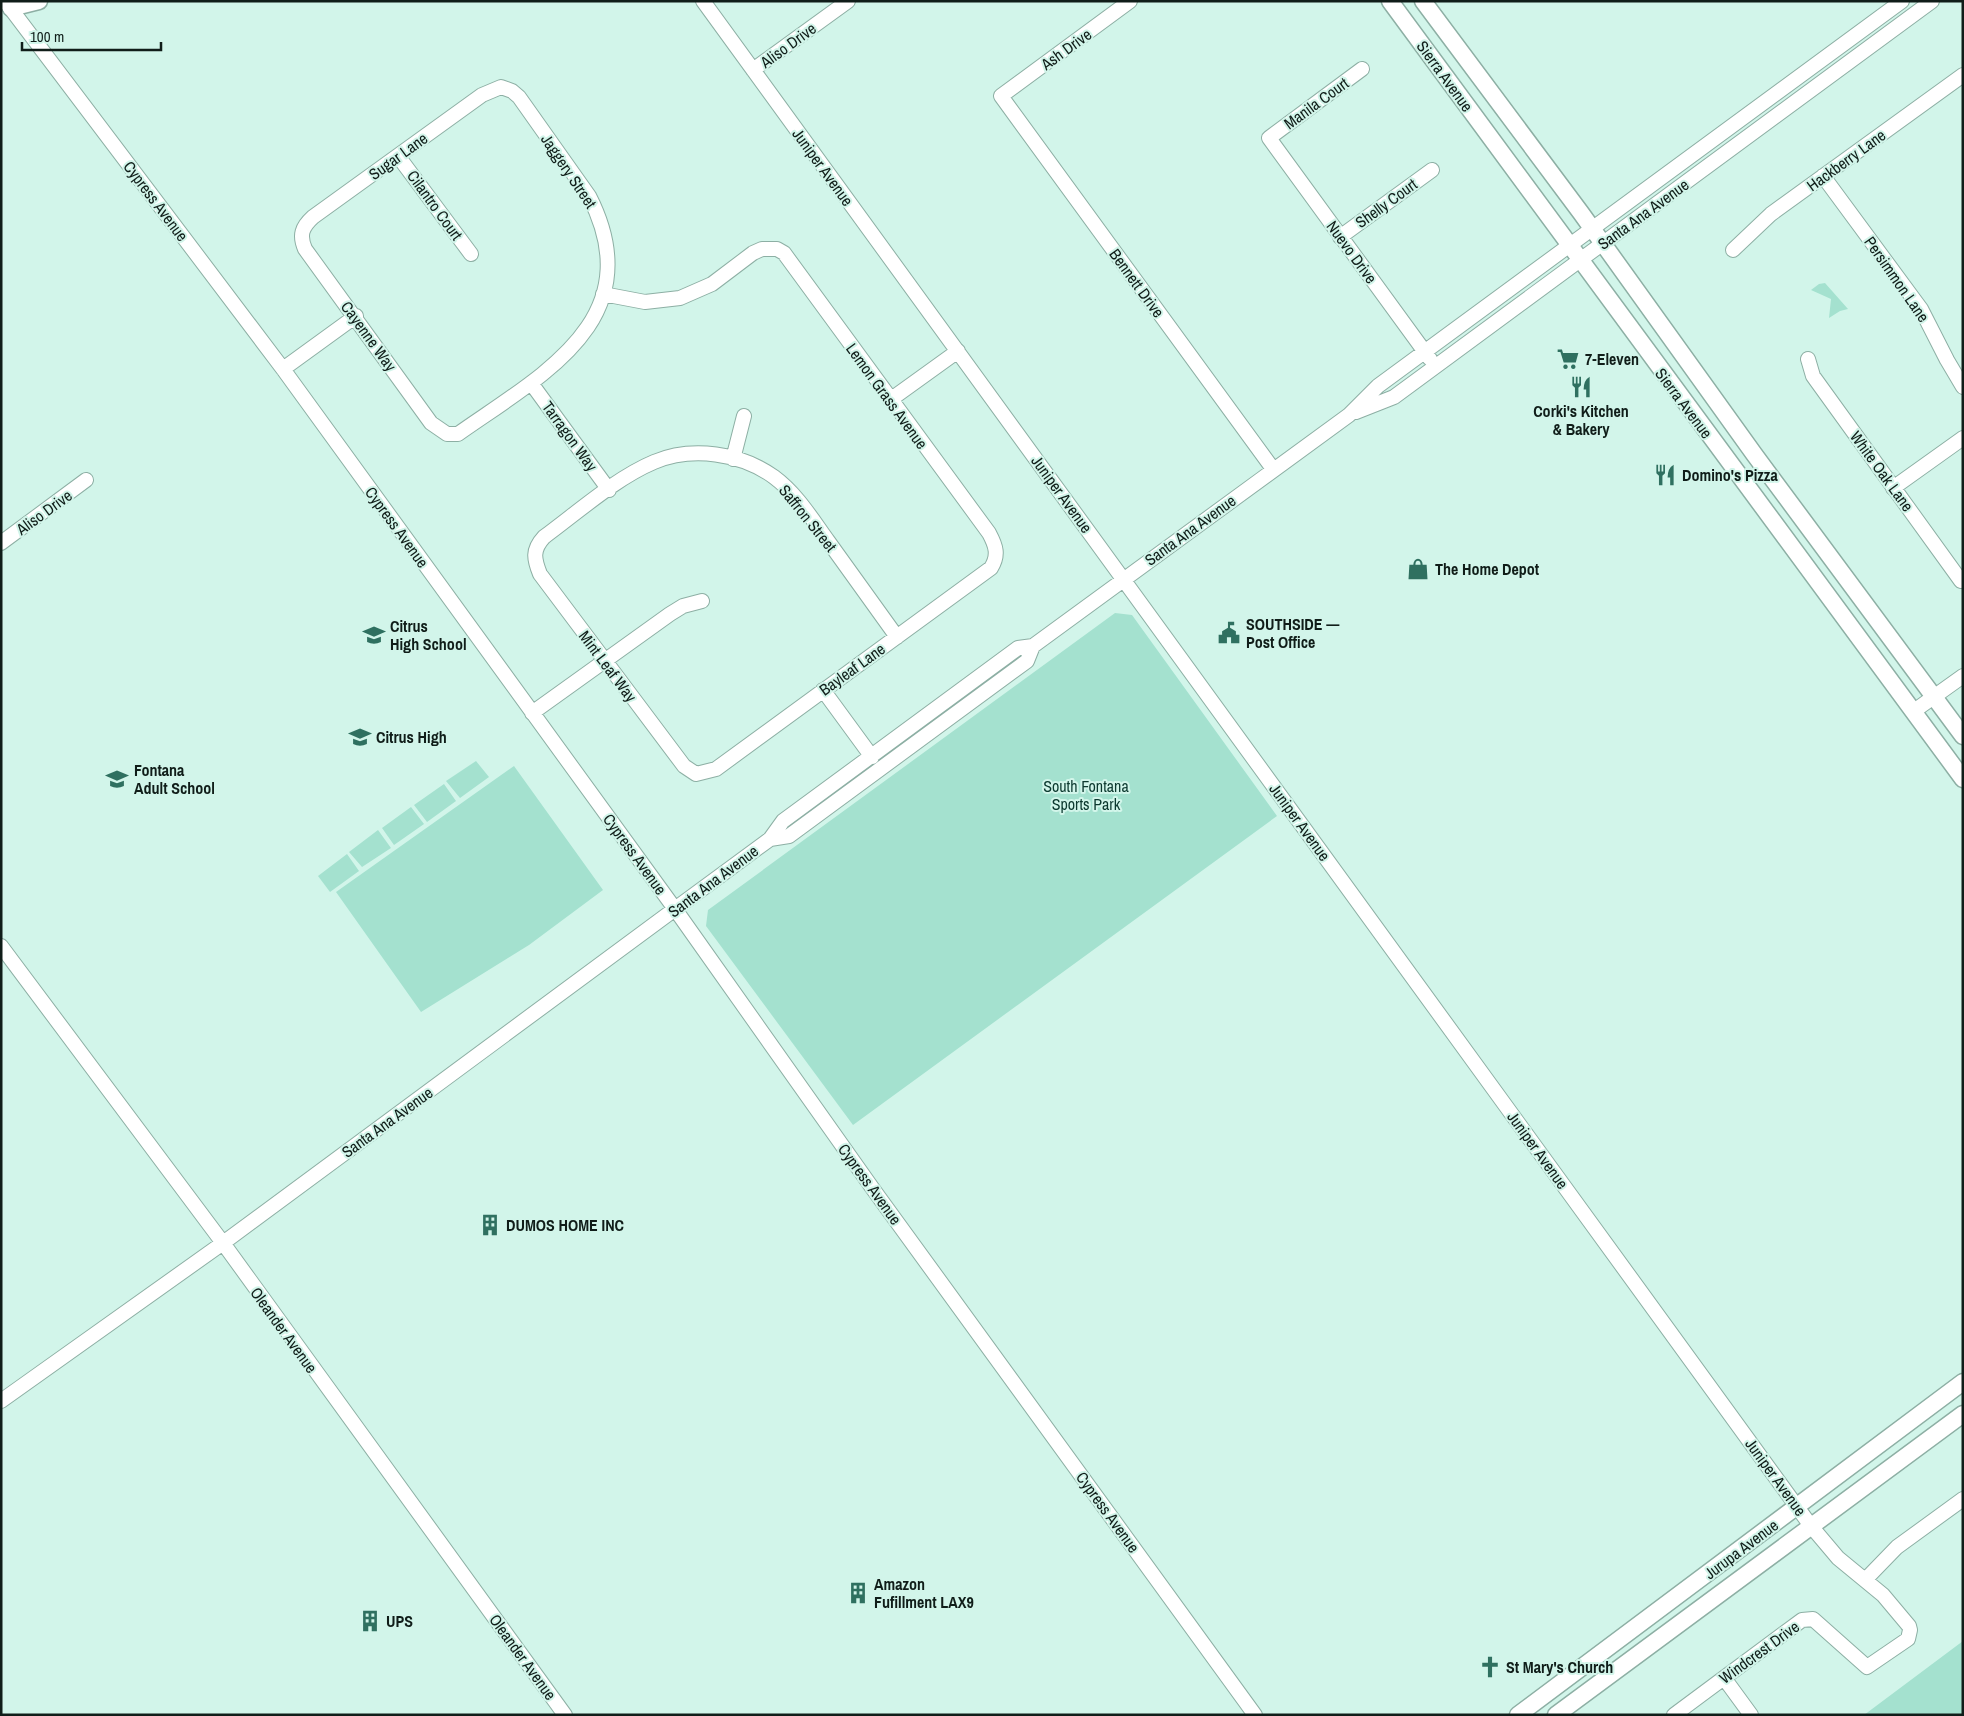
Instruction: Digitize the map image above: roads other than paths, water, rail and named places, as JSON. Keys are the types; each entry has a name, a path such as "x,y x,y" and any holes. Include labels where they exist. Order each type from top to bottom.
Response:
{"main road":[{"path":"8,7 39,1"},
{"name":"Sierra Avenue","path":"1390,1 1579,261 1963,779"},
{"name":"Sierra Avenue","path":"1424,1 1592,229 1754,454 1963,736"},
{"name":"Jurupa Avenue","path":"1518,1715 1963,1382"},
{"name":"Jurupa Avenue","path":"1556,1715 1963,1414"}],"street":[{"name":"Juniper Avenue","path":"702,1 1811,1526 1838,1558 1894,1606 1907,1621 1910,1630"},
{"name":"Aliso Drive","path":"753,70 848,1"},
{"name":"Ash Drive","path":"1002,96 1130,1"},
{"name":"Santa Ana Avenue","path":"1,1401 223,1243 770,839 783,822 1018,648 1033,646 1272,469 1349,415 1378,386 1902,1"},
{"name":"Santa Ana Avenue","path":"1349,415 1394,397 1932,1"},
{"name":"Cypress Avenue","path":"8,7 282,369 675,909 873,1190 1255,1715"},
{"name":"Manila Court","path":"1269,138 1362,69"},
{"name":"Hackberry Lane","path":"1733,250 1761,222 1963,75"},
{"name":"Sugar Lane","path":"301,231 312,217 482,95 501,87"},
{"name":"Jaggery Street","path":"447,434 458,434 562,359 582,338 603,294 608,261 604,237 589,196 519,97 512,91 501,87"},
{"name":"Bennett Drive","path":"1002,96 1272,469"},
{"name":"Nuevo Drive","path":"1269,138 1435,366"},
{"name":"Cilantro Court","path":"398,156 471,254"},
{"name":"Shelly Court","path":"1340,237 1432,170"},
{"name":"Persimmon Lane","path":"1823,176 1921,309 1963,387"},
{"name":"Cayenne Way","path":"301,231 301,240 305,248 356,316 431,423 447,434"},
{"name":"Lemon Grass Avenue","path":"603,294 645,302 680,298 712,284 753,253 770,248 784,254 989,533 996,552"},
{"path":"282,369 356,316"},
{"path":"890,400 958,351"},
{"name":"White Oak Lane","path":"1808,359 1813,376 1962,580"},
{"name":"Tarragon Way","path":"531,382 609,490"},
{"path":"733,459 744,416"},
{"path":"1894,488 1963,438"},
{"name":"Saffron Street","path":"535,549 544,537 640,470 670,457 700,454 733,459 761,469 790,492 897,637"},
{"name":"Aliso Drive","path":"1,543 86,480"},
{"name":"Mint Leaf Way","path":"535,549 534,558 540,574 684,766 696,774"},
{"name":"Bayleaf Lane","path":"696,774 716,769 991,568 995,561 996,552"},
{"path":"532,714 683,606 702,601"},
{"name":"Santa Ana Avenue","path":"770,839 789,836 1027,661 1033,646"},
{"path":"1914,711 1963,676"},
{"path":"824,690 872,757"},
{"name":"Oleander Avenue","path":"1,946 223,1243 565,1715"},
{"path":"1865,1580 1897,1547 1961,1505"},
{"name":"Windcrest Drive","path":"1674,1715 1802,1620 1813,1619 1867,1667 1908,1639 1910,1630"},
{"path":"1724,1678 1751,1715"}],"place":[{"name":"7-Eleven","path":"1568,359"},
{"name":"Corki's Kitchen & Bakery","path":"1581,387"},
{"name":"Domino's Pizza","path":"1665,475"},
{"name":"The Home Depot","path":"1418,569"},
{"name":"SOUTHSIDE — Post Office","path":"1229,633"},
{"name":"Citrus High School","path":"374,635"},
{"name":"Citrus High","path":"360,737"},
{"name":"Fontana Adult School","path":"117,779"},
{"name":"DUMOS HOME INC","path":"490,1225"},
{"name":"Amazon Fufillment LAX9","path":"858,1593"},
{"name":"UPS","path":"370,1621"},
{"name":"St Mary's Church","path":"1490,1667"}],"park label":[{"name":"South Fontana Sports Park","path":"1086,795"}]}
